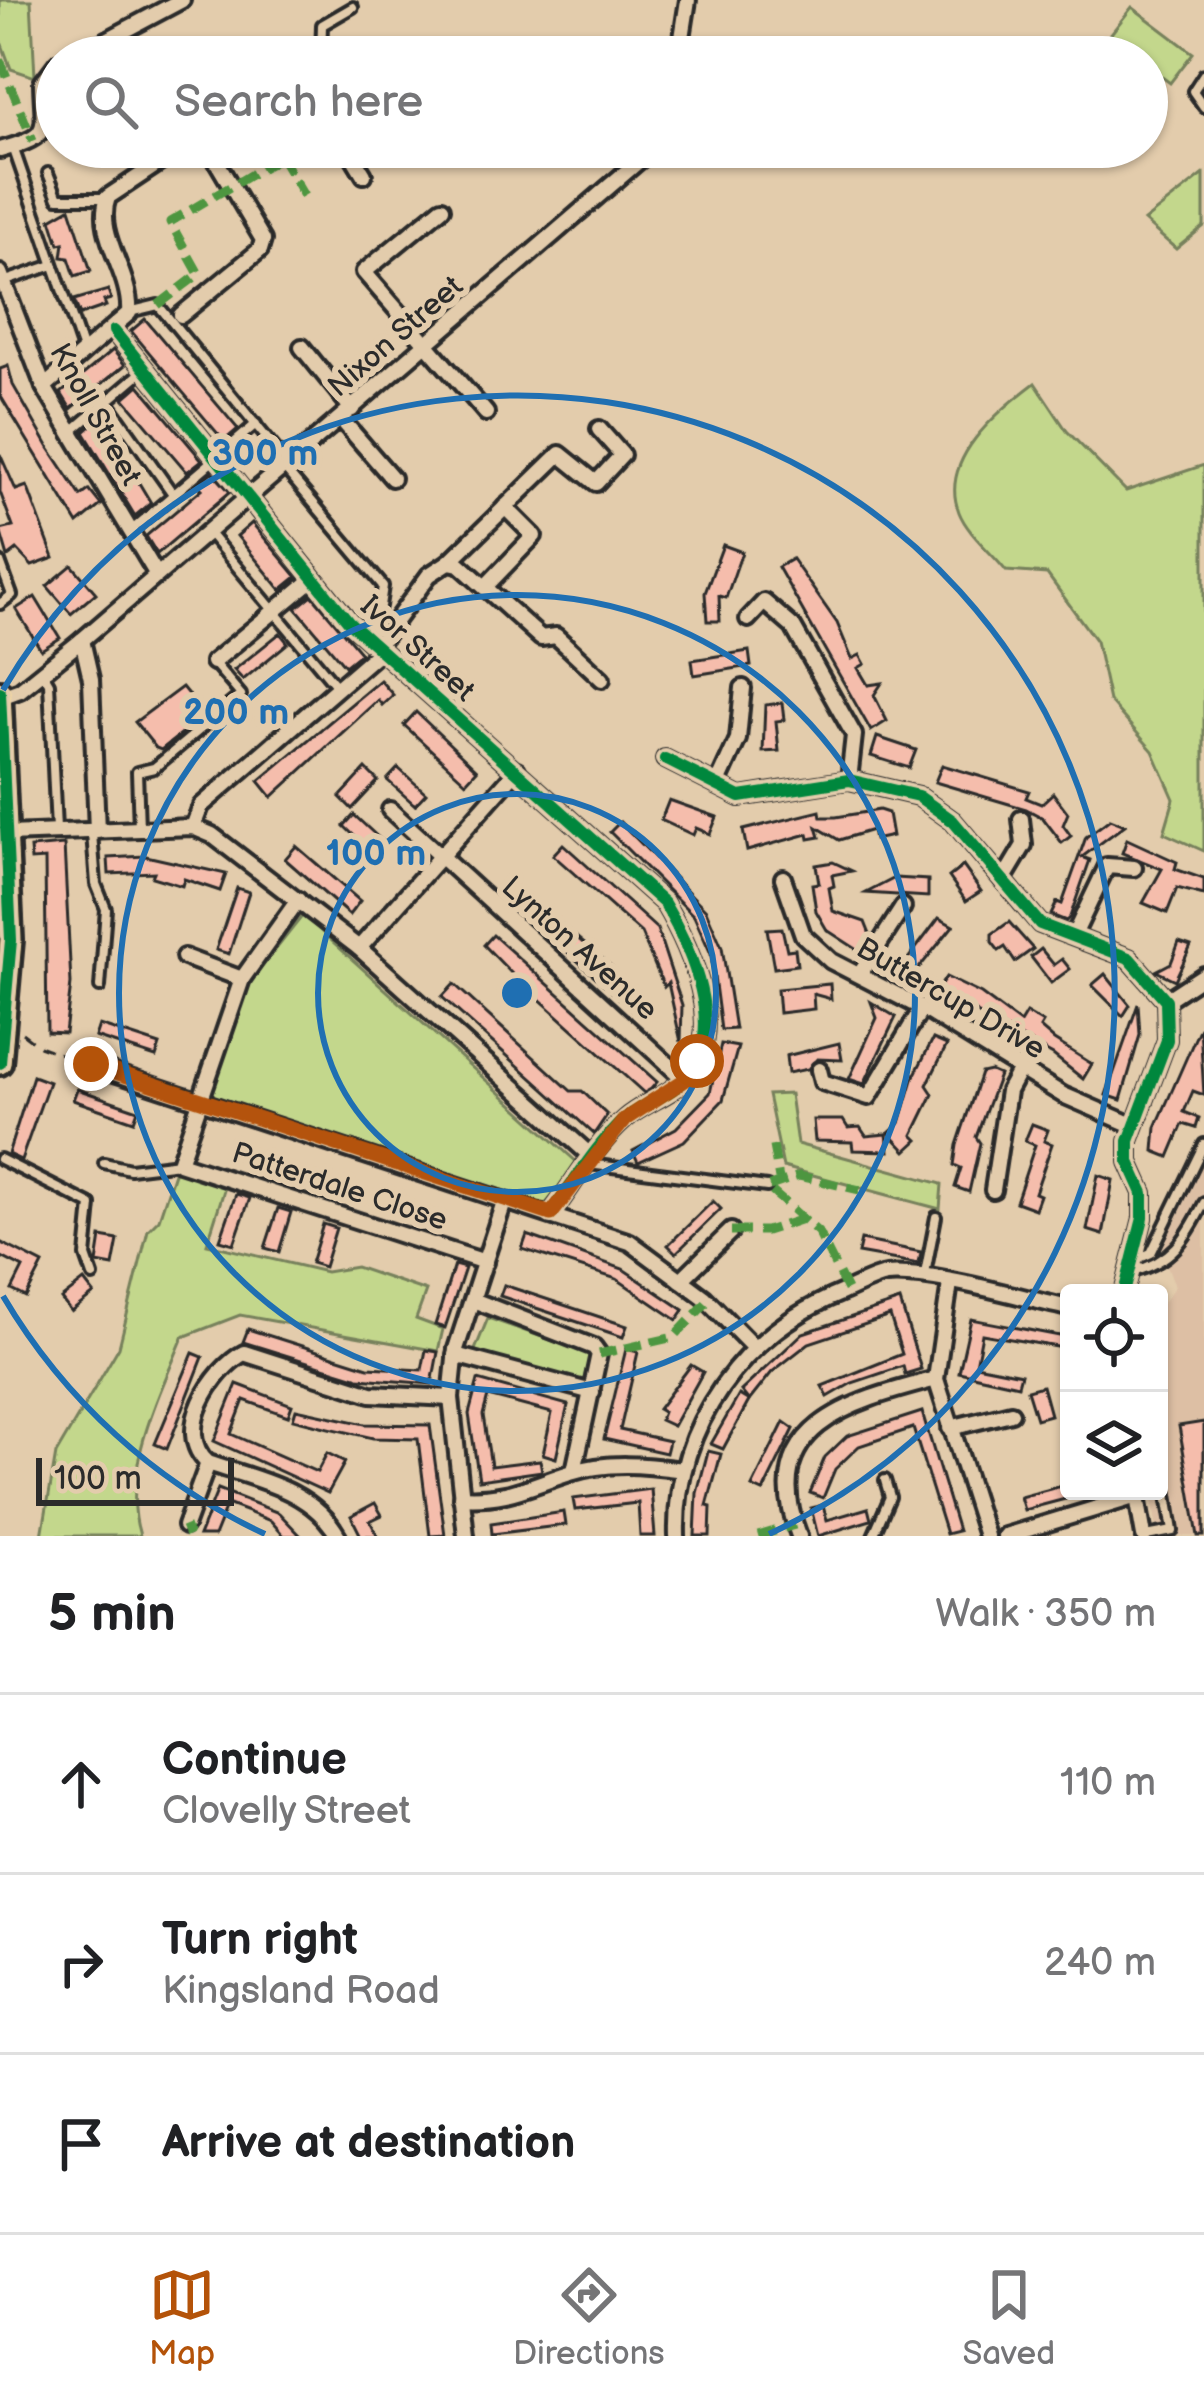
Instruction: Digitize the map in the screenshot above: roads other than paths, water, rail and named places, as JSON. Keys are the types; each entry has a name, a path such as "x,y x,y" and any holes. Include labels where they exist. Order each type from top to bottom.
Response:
{"main road":[{"path":"0,694 8,834 7,1021 0,1063"}],"street":[{"path":"114,36 182,0"},
{"path":"682,36 688,0"},
{"path":"6,149 36,137"},
{"path":"44,387 114,331 129,312 129,292 105,223 108,198 152,168"},
{"path":"181,315 260,250 262,240 220,168"},
{"path":"360,168 364,175"},
{"name":"Nixon Street","path":"0,694 42,672 82,640 631,168"},
{"path":"442,208 364,272 486,412"},
{"name":"Knoll Street","path":"1,278 44,387 158,575"},
{"name":"Ivor Street","path":"114,331 362,633 664,904 692,950 704,1023 697,1061 685,1080"},
{"path":"302,347 392,478"},
{"path":"193,827 201,806 339,690 378,648 429,575 449,562 560,454 596,483 622,455 599,429"},
{"path":"485,587 533,536 505,508"},
{"path":"449,562 485,587 541,638 556,636 602,679"},
{"path":"213,662 313,579"},
{"path":"748,619 764,602 793,627 854,735 849,780"},
{"path":"82,640 91,680 95,831"},
{"path":"717,785 738,739 743,688"},
{"path":"665,759 740,797 849,780 918,796 952,821 1040,923 1129,958 1166,1000 1167,1040 1132,1125 1130,1162 1143,1193 1126,1284"},
{"path":"359,948 517,770"},
{"name":"Lynton Avenue","path":"390,810 685,1080"},
{"path":"1003,880 1024,845 1021,820"},
{"path":"8,834 193,827 243,854 359,948 590,1161"},
{"path":"1074,935 1107,866 1134,868"},
{"name":"Buttercup Drive","path":"783,878 802,935 831,961 922,1008 1063,1095 1132,1125"},
{"path":"179,1162 242,980 298,900"},
{"path":"860,974 903,907"},
{"path":"184,957 242,980"},
{"path":"1166,1000 1204,975"},
{"path":"819,1070 822,1082 868,1097 922,1008"},
{"path":"91,1064 630,1242 681,1280 753,1347"},
{"path":"993,1190 1008,1091 1021,1067"},
{"path":"551,1214 625,1119 685,1080"},
{"name":"Patterdale Close","path":"179,1162 485,1262"},
{"path":"466,1536 451,1398 455,1355 504,1202"},
{"path":"681,1280 731,1232"},
{"path":"677,1536 683,1470 710,1399 753,1347 814,1304 885,1275 1060,1306"},
{"path":"950,1283 936,1379 986,1536"},
{"path":"473,1300 594,1347 599,1362 574,1472"},
{"path":"338,1536 325,1511 305,1498 208,1463 194,1444 203,1399 221,1365 244,1354 371,1394 451,1398"},
{"path":"455,1355 592,1392"},
{"path":"799,1536 789,1508 791,1467 808,1435 847,1402 936,1379"},
{"path":"950,1428 1011,1413"},
{"path":"185,1526 208,1463"},
{"path":"461,1497 498,1500 574,1472 633,1463 683,1470"},
{"path":"1005,1536 1118,1500"},
{"path":"1138,1500 1145,1536"}],"lane":[{"path":"322,36 322,25 353,7"},
{"path":"1204,74 1193,91 1204,107"},
{"path":"6,149 85,354"},
{"path":"48,173 58,198 108,198"},
{"path":"1,278 52,265"},
{"path":"129,312 158,305 383,586 380,606 362,633"},
{"path":"70,433 145,369"},
{"path":"108,402 173,494"},
{"path":"132,530 256,424"},
{"path":"208,532 339,690"},
{"path":"0,562 12,595 0,604"},
{"path":"139,829 136,772 154,769 241,695 213,662"},
{"path":"42,672 49,682 56,832"},
{"path":"95,831 96,884 106,909 100,987"},
{"path":"1131,1267 1151,1253 1204,1144"},
{"path":"0,1159 91,1205 86,1256 93,1276"},
{"path":"590,1161 767,1187"},
{"path":"104,1163 130,1169 179,1162"},
{"path":"1131,1267 1160,1264 1185,1241 1204,1203"},
{"path":"923,1280 936,1217"},
{"path":"873,1536 890,1497 885,1480"},
{"path":"1145,1536 1173,1531 1168,1500"}]}
